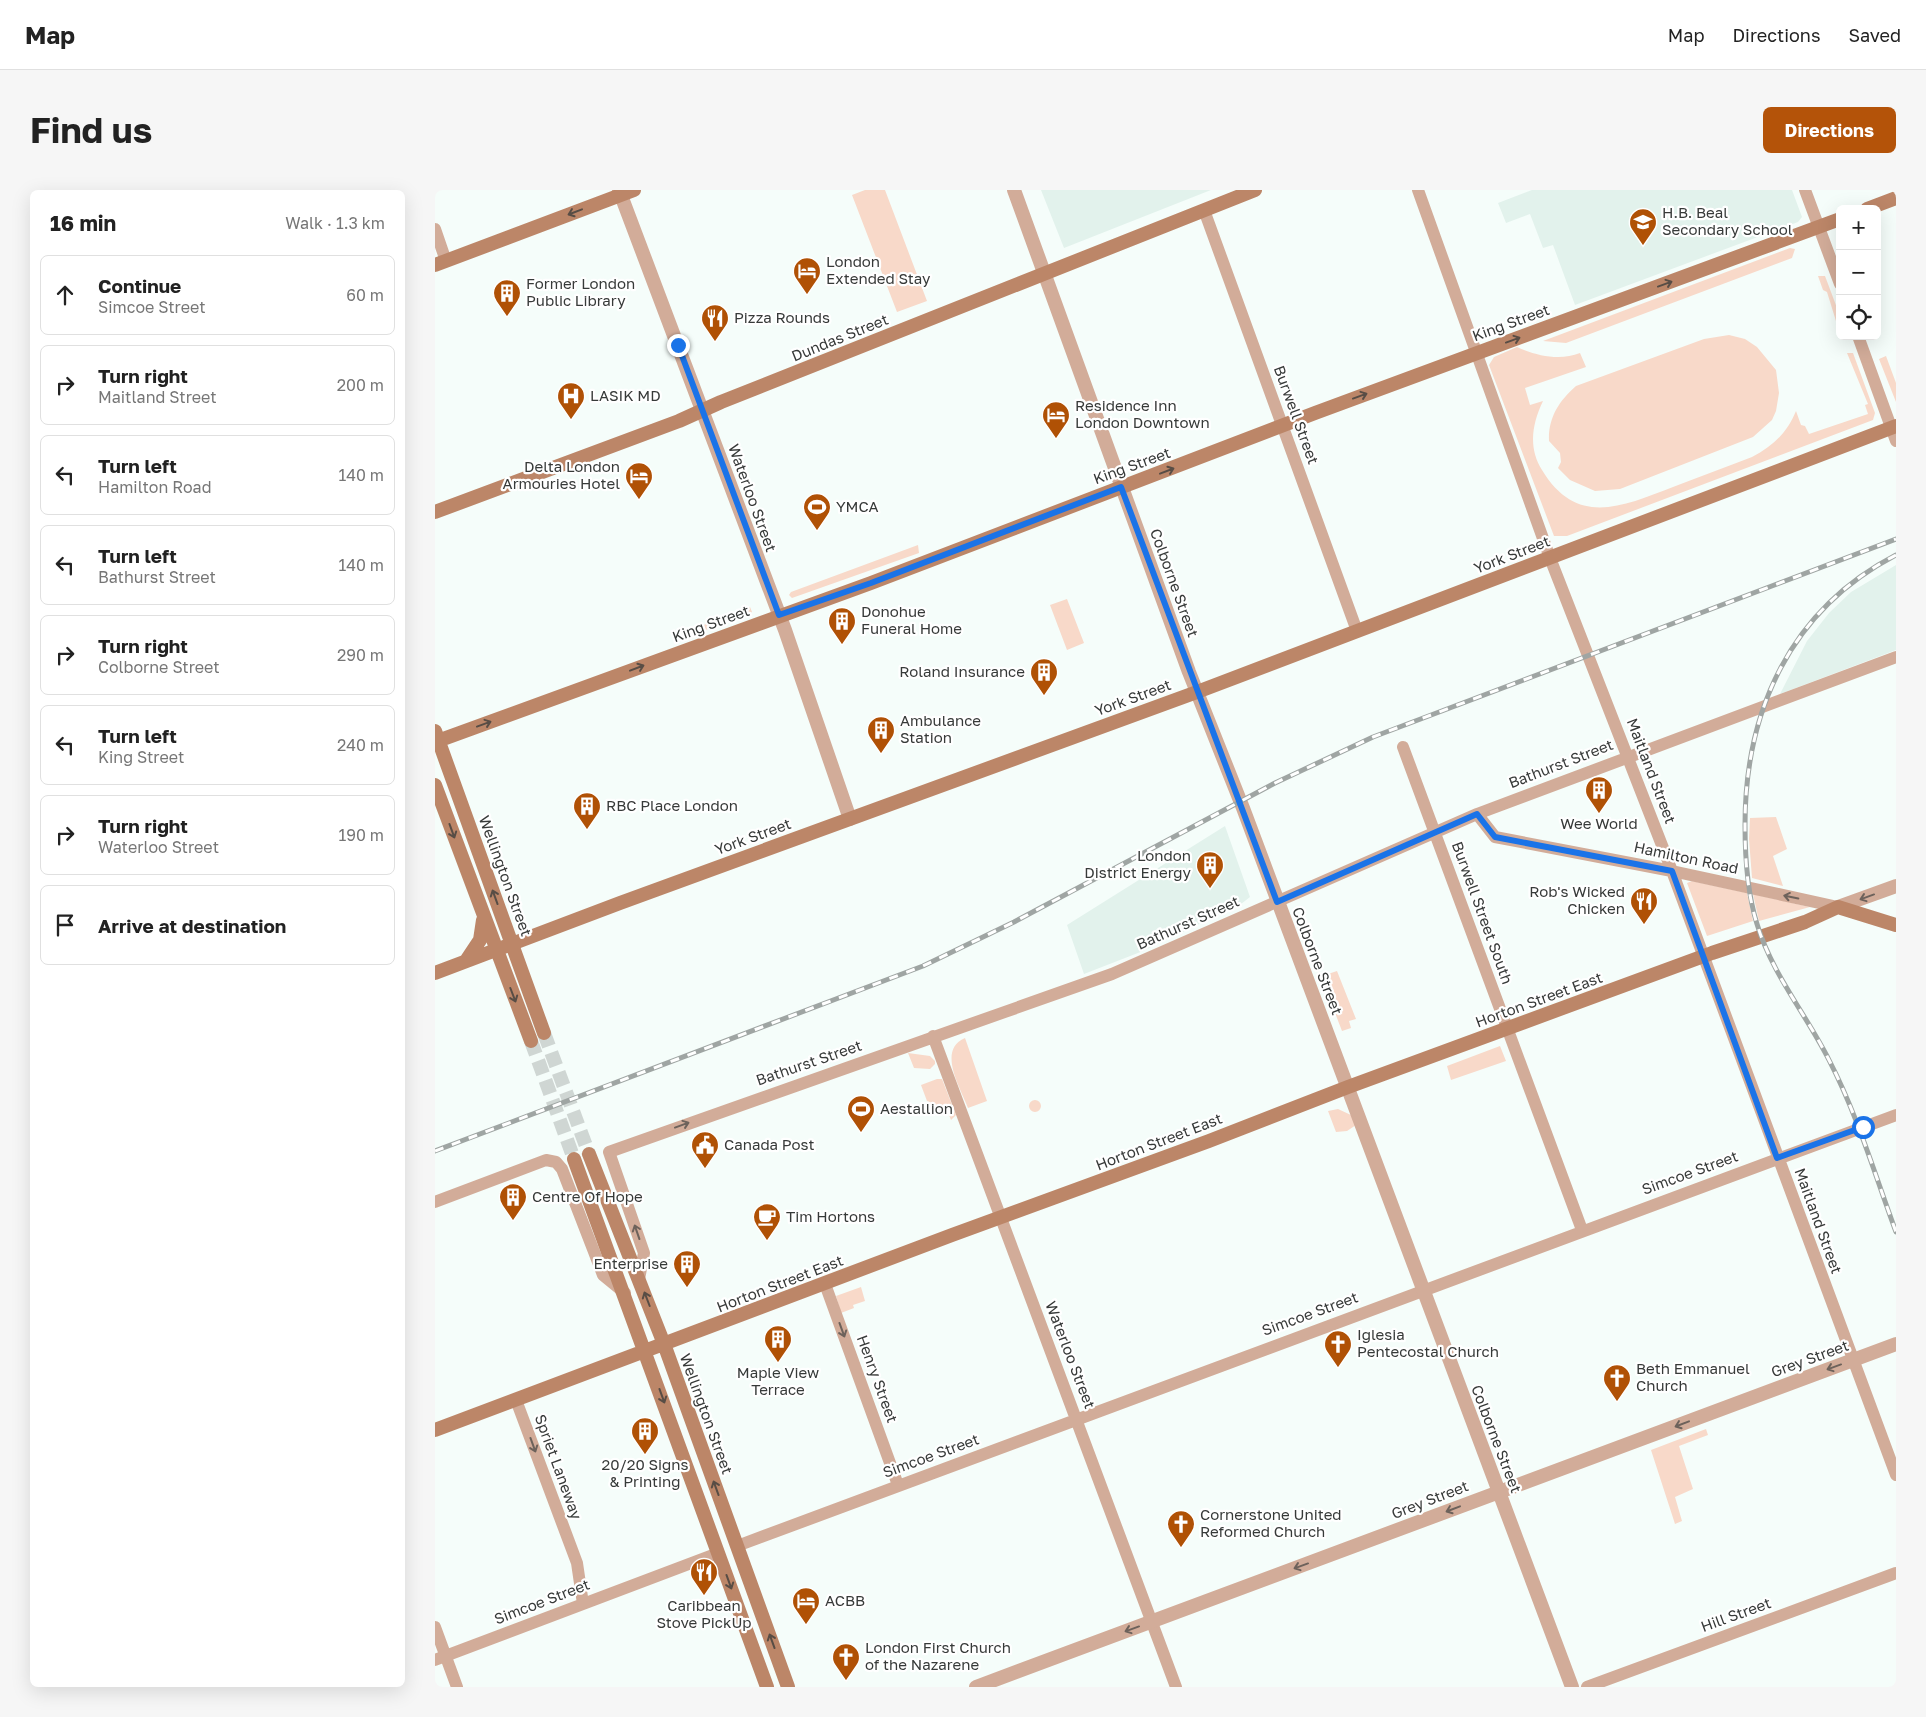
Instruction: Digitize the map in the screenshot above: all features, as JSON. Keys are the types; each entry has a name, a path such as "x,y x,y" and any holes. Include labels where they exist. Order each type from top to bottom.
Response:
{"main road":[{"path":"441,263 620,192 634,190"},
{"name":"Dundas Street","path":"435,512 679,421 702,410 1045,272 1255,190"},
{"path":"1878,205 1896,198"},
{"name":"King Street","path":"436,738 871,583 1477,353 1836,221"},
{"name":"York Street","path":"435,973 511,943 1197,692 1893,426"},
{"name":"Wellington Street","path":"436,738 544,1033"},
{"path":"435,785 483,917 531,1040"},
{"name":"Horton Street East","path":"435,1430 1348,1087 1703,957 1805,922 1838,907"},
{"name":"Hamilton Road","path":"1838,907 1896,925"},
{"path":"466,961 481,940 483,917"},
{"name":"Wellington Street","path":"589,1154 664,1344 788,1687"},
{"path":"575,1159 767,1687"}],"street":[{"name":"Colborne Street","path":"1014,190 1197,692 1348,1087 1572,1687"},
{"name":"Maitland Street","path":"1418,190 1550,558 1672,871 1896,1476"},
{"path":"1805,190 1836,273"},
{"name":"Waterloo Street","path":"620,192 779,615 850,819"},
{"name":"Burwell Street","path":"1204,210 1357,630"},
{"path":"435,229 441,263"},
{"path":"1860,340 1893,426 1896,441"},
{"name":"Bathurst Street","path":"639,1279 644,1253 609,1152 751,1100 1112,974 1477,814 1896,657"},
{"name":"Burwell Street South","path":"1403,747 1582,1230"},
{"name":"Hamilton Road","path":"1477,814 1495,837 1672,871 1838,907"},
{"name":"Horton Street East","path":"1838,907 1896,886"},
{"name":"Waterloo Street","path":"933,1036 1176,1687"},
{"name":"Simcoe Street","path":"737,1546 1582,1230 1896,1115"},
{"path":"435,1202 546,1160 556,1162 562,1169 603,1275 625,1293"},
{"name":"Henry Street","path":"825,1284 898,1485"},
{"name":"Grey Street","path":"976,1687 1896,1344"},
{"name":"Spriet Laneway","path":"516,1400 577,1564 583,1604"},
{"name":"Simcoe Street","path":"441,1658 718,1553"},
{"name":"Hill Street","path":"1587,1687 1896,1573"},
{"path":"435,1627 441,1658 457,1687"}],"shaded area":[{"path":"865,190 885,190 927,301 897,312 852,195"},
{"path":"1041,190 1211,190 1064,248"},
{"name":"H.B. Beal Secondary School","path":"1532,190 1792,190 1802,217 1798,222 1575,305 1553,245 1543,248 1530,214 1506,223 1498,203"},
{"path":"1790,248 1795,249 1792,258 1566,343 1543,341"},
{"path":"1818,276 1825,276 1836,305 1836,321 1827,292 1823,290"},
{"path":"1729,335 1745,339 1757,347 1776,370 1779,393 1776,411 1772,420 1753,437 1620,489 1595,491 1570,480 1558,468 1561,462 1560,453 1549,441 1550,425 1556,410 1564,398 1576,386 1704,339"},
{"path":"1517,347 1532,353 1557,357 1580,353 1586,367 1525,388 1530,405 1543,401 1536,418 1533,436 1535,453 1542,470 1556,488 1570,500 1586,506 1602,507 1636,501 1752,457 1779,438 1796,411 1801,425 1805,426 1809,434 1868,414 1865,405 1868,404 1847,353 1853,353 1875,413 1873,420 1567,536 1554,536 1489,365 1494,357"},
{"path":"1886,356 1896,383 1896,402 1879,359"},
{"path":"918,545 919,553 792,598 789,595 791,592"},
{"path":"1896,565 1896,650 1780,694 1807,641 1829,613 1851,592"},
{"path":"1067,599 1084,643 1067,650 1050,605"},
{"path":"750,607 752,612 747,615 697,633 691,630"},
{"path":"1776,817 1787,849 1773,856 1783,886 1752,878 1749,839 1750,818"},
{"path":"1225,826 1250,897 1241,904 1143,951 1084,974 1067,925"},
{"path":"1692,881 1747,893 1753,921 1707,936 1687,883"},
{"path":"1753,894 1810,907 1759,921"},
{"path":"1337,971 1356,1019 1349,1021 1351,1028 1342,1031 1322,979 1325,975"},
{"path":"965,1038 987,1101 968,1108 956,1080 952,1060 953,1051 957,1044"},
{"path":"1500,1046 1506,1061 1451,1080 1447,1066"},
{"path":"908,1053 930,1056 935,1061 935,1064 930,1069 914,1068"},
{"path":"942,1079 956,1115 951,1120 947,1110 936,1114 932,1103 927,1101 921,1085"},
{"path":"1037,1100 1040,1101 1040,1111 1033,1112 1030,1111 1029,1104 1030,1101"},
{"path":"1338,1109 1351,1115 1356,1125 1347,1131 1336,1132 1328,1111"},
{"path":"861,1287 865,1301 853,1305 854,1308 841,1313 836,1296"},
{"path":"1706,1429 1708,1435 1679,1446 1693,1489 1675,1497 1682,1521 1675,1524 1651,1450"}],"tunnel":[{"path":"544,1033 589,1154"},
{"path":"531,1041 574,1159"}],"railway":[{"path":"435,1151 923,966 1014,922 1275,783 1373,737 1896,539"},
{"path":"1896,555 1859,578 1828,604 1802,635 1781,668 1765,704 1754,742 1747,783 1745,825 1749,888 1763,942 1780,977 1820,1043 1839,1081 1857,1123 1896,1232"}],"place":[{"name":"H.B. Beal Secondary School","path":"1643,246"},
{"name":"London Extended Stay","path":"807,295"},
{"name":"Former London Public Library","path":"507,317"},
{"name":"Pizza Rounds","path":"715,342"},
{"name":"LASIK MD","path":"571,420"},
{"name":"Residence Inn London Downtown","path":"1056,439"},
{"name":"Delta London Armouries Hotel","path":"639,500"},
{"name":"YMCA","path":"817,531"},
{"name":"Donohue Funeral Home","path":"842,645"},
{"name":"Roland Insurance","path":"1044,696"},
{"name":"Ambulance Station","path":"881,754"},
{"name":"Wee World","path":"1599,814"},
{"name":"RBC Place London","path":"587,830"},
{"name":"London District Energy","path":"1210,889"},
{"name":"Rob's Wicked Chicken","path":"1644,925"},
{"name":"Aestallion","path":"861,1133"},
{"name":"Canada Post","path":"705,1169"},
{"name":"Centre Of Hope","path":"513,1221"},
{"name":"Tim Hortons","path":"767,1241"},
{"name":"Enterprise","path":"687,1288"},
{"name":"Maple View Terrace","path":"778,1363"},
{"name":"Iglesia Pentecostal Church","path":"1338,1368"},
{"name":"Beth Emmanuel Church","path":"1617,1402"},
{"name":"20/20 Signs & Printing","path":"645,1455"},
{"name":"Cornerstone United Reformed Church","path":"1181,1548"},
{"name":"Caribbean Stove PickUp","path":"704,1596"},
{"name":"ACBB","path":"806,1625"},
{"name":"London First Church of the Nazarene","path":"846,1681"}],"route":[{"path":"678,345 779,615 871,583 1121,487 1277,902 1477,814 1495,837 1672,871 1777,1158 1863,1127"}]}
